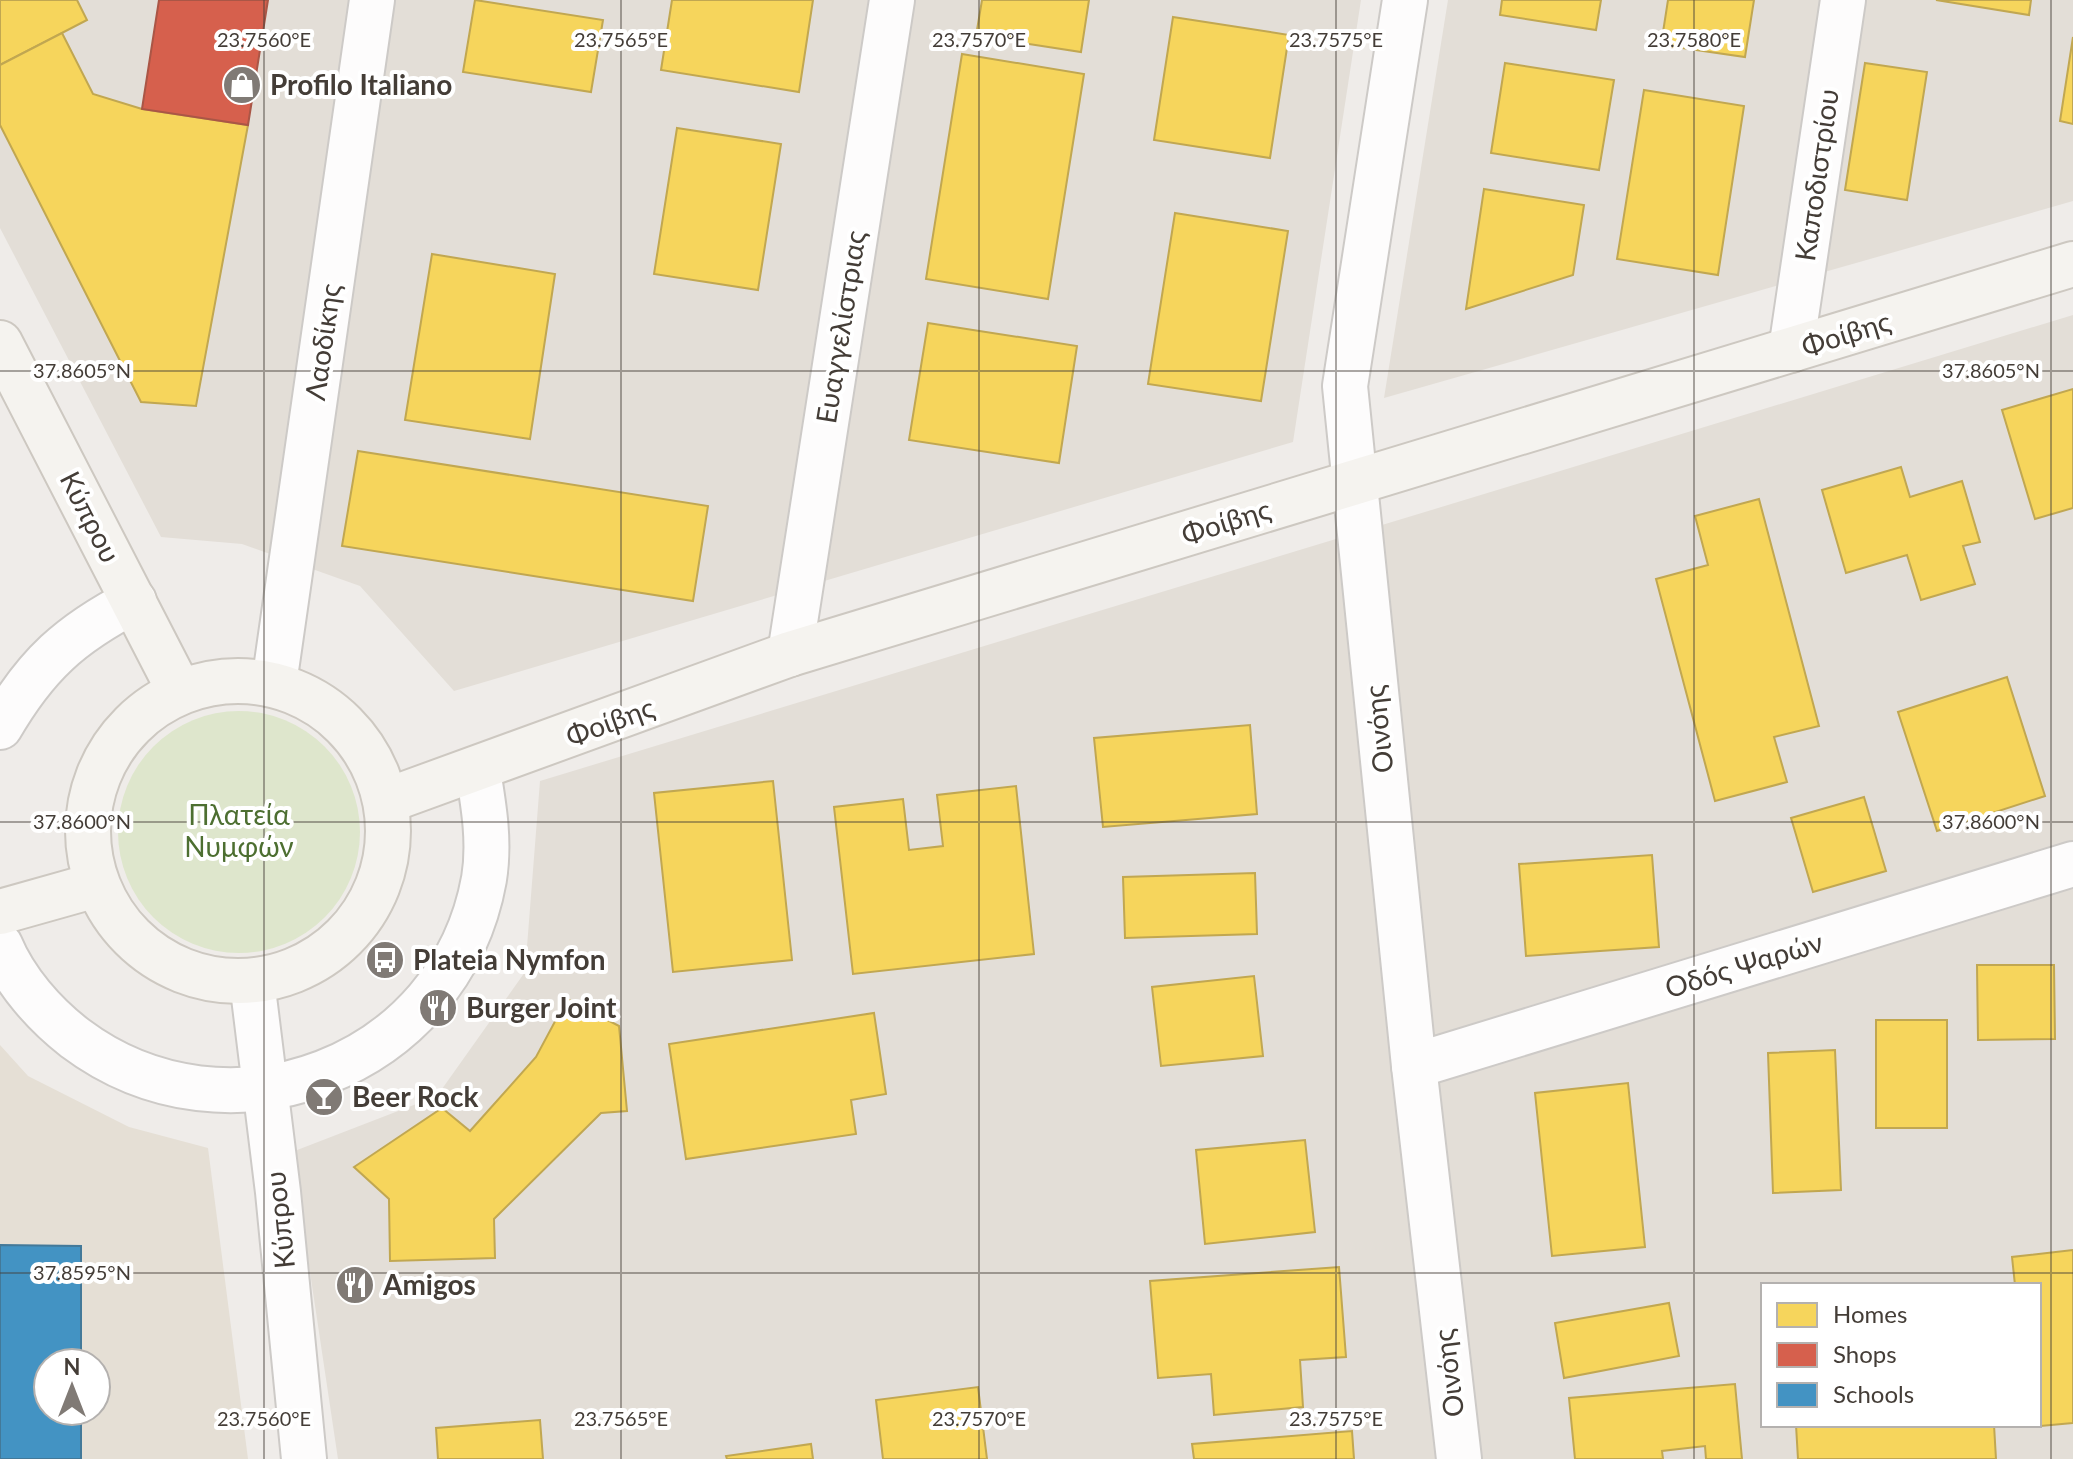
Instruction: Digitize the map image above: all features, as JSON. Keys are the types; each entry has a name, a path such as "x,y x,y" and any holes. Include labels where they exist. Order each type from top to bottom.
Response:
{"street":[{"name":"Λαοδίκης","path":"274,684 372,0"},
{"name":"Ευαγγελίστριας","path":"790,654 892,0"},
{"name":"Οινόης","path":"1405,0 1345,386 1414,1066 1459,1459"},
{"name":"Καποδιστρίου","path":"1791,350 1843,0"},
{"name":"Φοίβης","path":"386,801 478,771 790,654 2073,264"},
{"name":"Κύπρου","path":"0,343 180,692"},
{"path":"0,727 23,689 54,653 91,623 134,601"},
{"path":"212,682 274,684 313,700 347,726 372,761 386,801 389,835 385,867 372,899 355,927 330,950 302,967 252,981 204,977 158,959 121,927 96,885 87,840 91,793 109,751 140,716 180,692 212,682"},
{"path":"0,945 29,993 59,1026 95,1053 134,1073 176,1086 221,1092 265,1090 318,1076 367,1053 410,1020 445,978 470,930 484,878 487,824 478,771"},
{"name":"Οδóς Ψαρών","path":"1414,1066 2073,864"},
{"path":"0,912 96,885"},
{"name":"Κύπρου","path":"252,981 304,1459"}],"shaded area":[{"path":"0,0 1361,0 1293,442 454,691 360,586 242,544 161,537 0,228"},
{"path":"1448,0 2073,0 2073,201 1384,398"},
{"path":"2073,315 2073,1459 338,1459 292,1152 437,1096 525,972 540,781"},
{"path":"0,1045 28,1076 129,1127 208,1148 248,1459 0,1459"}],"green space":[{"name":"Πλατεία Νυμφών","path":"239,711 263,713 285,720 325,746 351,786 358,808 358,856 351,878 325,918 285,944 263,951 239,953 215,951 193,944 153,918 127,878 120,856 118,832 120,808 127,786 153,746 193,720 215,713"}],"building: Homes":[{"path":"0,0 77,0 87,20 0,65"},
{"path":"475,0 603,20 591,92 463,72"},
{"path":"672,0 813,0 799,92 661,70"},
{"path":"982,0 1089,0 1081,52 976,36"},
{"path":"1502,0 1601,0 1596,30 1500,15"},
{"path":"1668,0 1754,0 1745,57 1661,45"},
{"path":"1936,0 2031,0 2029,15"},
{"path":"1173,17 1289,35 1270,158 1154,140"},
{"path":"62,33 93,94 142,109 248,125 196,406 141,402 0,125 0,65"},
{"path":"2073,37 2073,124 2060,121"},
{"path":"962,54 1084,74 1048,299 926,279"},
{"path":"1505,63 1614,80 1599,170 1491,153"},
{"path":"1865,63 1927,72 1907,200 1845,190"},
{"path":"1644,90 1744,106 1718,275 1617,259"},
{"path":"677,128 781,144 758,290 654,274"},
{"path":"1484,189 1584,205 1573,275 1466,309"},
{"path":"1175,213 1288,231 1261,401 1148,384"},
{"path":"432,254 555,274 530,439 405,420"},
{"path":"928,323 1077,346 1059,463 909,440"},
{"path":"2073,389 2073,508 2035,519 2002,410"},
{"path":"358,451 708,506 693,601 342,546"},
{"path":"1901,467 1910,497 1962,481 1980,542 1963,546 1975,584 1921,600 1907,555 1846,573 1822,490"},
{"path":"1759,499 1819,726 1774,737 1787,782 1715,801 1656,579 1708,565 1695,516"},
{"path":"2007,677 2045,796 1937,831 1898,712"},
{"path":"1250,725 1257,814 1103,827 1094,738"},
{"path":"773,781 792,960 673,972 654,793"},
{"path":"1016,786 1034,954 853,974 834,807 903,799 909,850 943,846 937,795"},
{"path":"1864,797 1886,871 1813,892 1791,818"},
{"path":"1652,855 1659,947 1526,956 1519,864"},
{"path":"1255,873 1257,934 1125,938 1123,877"},
{"path":"1977,965 2054,965 2055,1039 1978,1040"},
{"path":"1254,976 1263,1056 1161,1066 1152,987"},
{"path":"567,999 619,1026 627,1111 601,1113 494,1219 495,1258 390,1261 389,1199 354,1167 442,1108 470,1131 536,1057"},
{"path":"874,1013 886,1094 851,1100 856,1134 686,1159 669,1044"},
{"path":"1876,1020 1947,1020 1947,1128 1876,1128"},
{"path":"1835,1050 1841,1190 1773,1193 1768,1053"},
{"path":"1628,1083 1645,1247 1552,1256 1535,1093"},
{"path":"1305,1140 1315,1232 1205,1244 1196,1150"},
{"path":"2073,1250 2073,1423 2041,1426 2041,1283 2015,1283 2012,1257"},
{"path":"1339,1267 1346,1357 1300,1360 1303,1407 1214,1415 1211,1374 1158,1378 1150,1281"},
{"path":"1669,1303 1679,1356 1564,1378 1555,1323"},
{"path":"1735,1384 1742,1459 1706,1459 1705,1446 1662,1451 1663,1459 1575,1459 1569,1398"},
{"path":"978,1387 987,1459 883,1459 876,1400"},
{"path":"540,1420 543,1459 438,1459 436,1428"},
{"path":"1796,1427 1994,1427 1996,1459 1798,1459"},
{"path":"1352,1431 1354,1459 1194,1459 1192,1444"},
{"path":"811,1444 813,1459 727,1459 726,1456"}],"building: Shops":[{"path":"159,0 268,0 248,125 142,109"}],"building: Schools":[{"path":"0,1245 81,1246 81,1347 32,1347 32,1427 81,1427 81,1459 0,1459"}],"place":[{"name":"Profilo Italiano","path":"242,85"},
{"name":"Plateia Nymfon","path":"385,960"},
{"name":"Burger Joint","path":"438,1008"},
{"name":"Beer Rock","path":"324,1097"},
{"name":"Amigos","path":"355,1285"}]}
